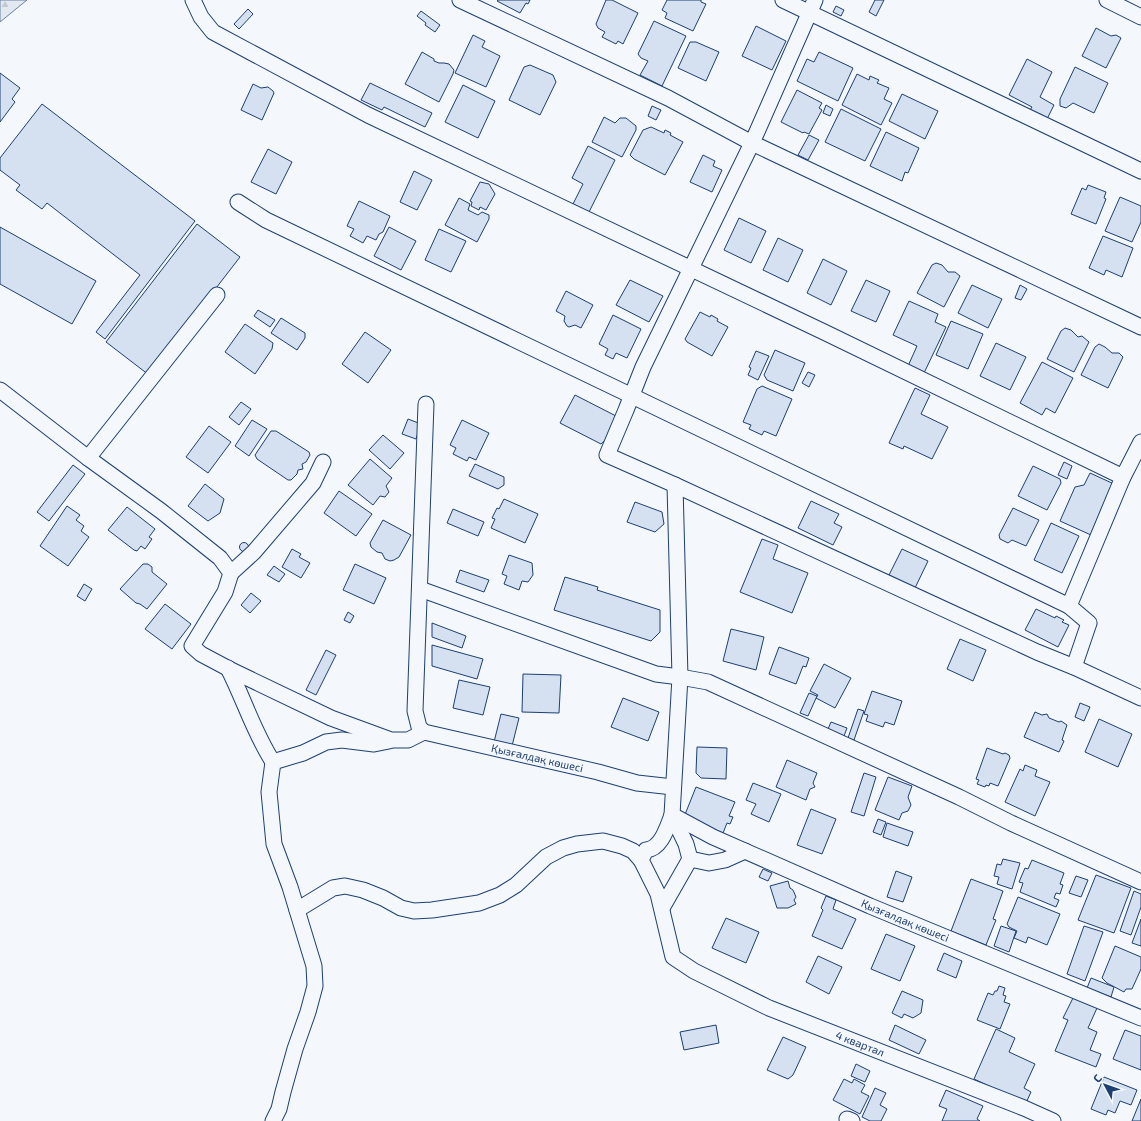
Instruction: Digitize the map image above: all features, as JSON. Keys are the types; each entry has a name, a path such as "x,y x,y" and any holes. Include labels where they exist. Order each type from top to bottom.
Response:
{"street":[{"path":"193,0 201,17 213,32 368,115 1123,477"},
{"path":"460,0 668,98 752,143 1141,327"},
{"path":"783,0 812,6 1141,170"},
{"path":"1107,0 1141,17"},
{"path":"812,6 752,143 643,367 607,455 1036,652 1074,667 1141,698"},
{"path":"238,202 266,220 1069,606 1088,623 1074,667"},
{"path":"88,458 217,295"},
{"path":"0,390 88,458 161,511 220,558 231,573"},
{"path":"273,762 326,742 342,740 374,744 391,740 408,740 424,732 419,728 415,711 426,404"},
{"path":"1069,606 1123,477 1141,442"},
{"path":"323,462 313,483 254,552 231,573 225,592 192,646 201,654 228,668 331,718 391,740"},
{"path":"641,860 646,850 651,850 664,836 672,815 680,677 675,485"},
{"path":"420,589 656,674 708,682 1141,882"},
{"path":"228,668 264,748 273,762 268,792 274,844 297,910 314,966 315,986 293,1056 279,1109 273,1121"},
{"name":"Қызғалдақ көшесі","path":"424,732 598,772 637,783 673,787"},
{"path":"662,908 690,859 686,844 672,815"},
{"name":"Қызғалдақ көшесі","path":"672,815 713,838 870,906 1141,1018"},
{"path":"297,910 333,888 345,886 363,890 383,898 401,908 414,911 432,910 479,903 500,895 516,885 546,858 563,848 577,844 603,841 622,846 632,851 641,860 658,894 662,908"},
{"path":"690,859 709,863 725,860 745,851"},
{"name":"4 квартал","path":"662,908 673,956 694,971 769,1008 1024,1108 1053,1121"}],"green space":[{"path":"0,0 27,0 0,22"}],"building":[{"path":"530,0 528,4 526,3 520,13 497,1"},
{"path":"606,0 612,0 638,13 623,44 618,41 616,44 602,37 605,32 598,28 596,24"},
{"path":"667,0 701,0 701,2 706,4 693,31 665,18 667,13 662,10"},
{"path":"875,0 884,0 876,16 869,12"},
{"path":"836,6 844,10 841,16 833,12"},
{"path":"248,9 253,14 239,29 234,24"},
{"path":"421,11 440,25 435,32 425,25 426,23 417,16"},
{"path":"654,21 686,36 662,86 640,75 648,61 641,58 638,54"},
{"path":"756,26 786,41 772,70 742,56"},
{"path":"1096,28 1111,36 1116,35 1121,38 1106,68 1082,56"},
{"path":"473,35 485,41 482,47 500,56 486,87 455,73"},
{"path":"690,42 696,42 719,52 706,81 678,68"},
{"path":"422,52 434,59 434,61 449,64 454,70 439,102 405,84"},
{"path":"819,52 853,68 838,101 797,81 807,59 814,62"},
{"path":"1027,59 1052,72 1040,97 1054,105 1047,119 1030,110 1032,107 1009,95"},
{"path":"530,65 553,75 556,82 540,115 509,100 524,67"},
{"path":"1075,67 1108,83 1094,113 1073,103 1066,108 1060,106 1060,99"},
{"path":"0,73 20,88 12,99 15,102 0,122"},
{"path":"857,74 869,80 870,76 879,80 877,83 889,88 884,99 892,103 881,125 842,105"},
{"path":"370,83 432,113 425,127 384,107 382,110 361,100"},
{"path":"253,84 261,88 268,87 274,93 262,120 241,110"},
{"path":"463,85 495,101 478,138 445,122"},
{"path":"797,90 822,103 819,108 822,110 809,134 803,133 781,122"},
{"path":"902,94 938,111 925,139 889,121"},
{"path":"42,104 195,221 105,339 96,332 140,275 47,203 42,209 16,190 20,185 0,170 0,158"},
{"path":"826,105 833,109 830,116 823,113"},
{"path":"652,106 661,110 656,120 648,116"},
{"path":"841,109 881,129 865,161 825,142"},
{"path":"604,117 615,123 620,118 626,118 636,126 636,130 622,157 592,142"},
{"path":"651,127 664,133 665,130 671,133 670,135 683,142 665,175 634,159 630,155 643,130"},
{"path":"886,132 919,148 908,173 905,172 902,181 870,166"},
{"path":"809,135 819,140 808,160 798,155"},
{"path":"588,146 615,160 589,212 573,204 583,184 572,178"},
{"path":"268,149 292,162 276,194 251,182"},
{"path":"703,155 715,161 713,166 722,170 712,192 690,182"},
{"path":"414,171 432,180 417,210 400,202"},
{"path":"480,182 489,184 495,194 486,210 480,207 479,210 471,206 472,202 470,201"},
{"path":"1088,185 1106,192 1104,198 1106,199 1096,224 1071,214 1082,188 1086,190"},
{"path":"1120,197 1141,206 1141,222 1132,242 1105,231"},
{"path":"459,198 470,204 468,210 478,215 482,212 489,215 489,219 477,242 445,225"},
{"path":"359,201 390,216 383,232 379,234 376,240 367,236 363,243 350,236 354,229 347,226"},
{"path":"739,218 766,231 751,263 724,250"},
{"path":"197,224 240,257 149,375 106,342"},
{"path":"0,227 96,281 72,324 0,284"},
{"path":"389,227 416,241 401,270 374,256"},
{"path":"439,229 466,241 451,272 425,260"},
{"path":"1103,236 1133,248 1122,277 1106,270 1104,275 1089,268"},
{"path":"778,238 803,250 788,282 763,270"},
{"path":"823,259 847,271 831,305 807,293"},
{"path":"936,263 942,265 948,272 955,272 960,276 944,307 917,293 932,265"},
{"path":"630,280 663,296 649,322 616,305"},
{"path":"866,280 890,291 876,322 851,311"},
{"path":"972,285 1002,299 988,328 958,313"},
{"path":"1020,285 1027,289 1021,300 1015,298"},
{"path":"566,291 593,305 581,328 575,325 569,327 567,326 564,321 565,316 556,311"},
{"path":"909,301 938,314 935,322 946,327 924,373 908,366 917,346 893,335"},
{"path":"258,310 275,320 270,327 254,316"},
{"path":"700,312 710,317 711,315 718,319 717,321 728,327 712,356 687,342 685,339"},
{"path":"613,315 641,329 627,358 616,353 613,359 605,355 608,349 599,344"},
{"path":"281,318 305,333 305,338 297,350 271,333"},
{"path":"951,321 983,334 968,369 936,355"},
{"path":"245,324 273,343 272,349 255,374 225,352"},
{"path":"1065,328 1071,330 1078,337 1082,336 1089,342 1074,372 1047,359 1061,331"},
{"path":"365,332 391,350 368,383 342,364"},
{"path":"996,343 1026,357 1010,390 980,376"},
{"path":"1099,344 1112,353 1119,353 1123,357 1108,388 1081,375 1095,347"},
{"path":"775,350 805,363 793,391 767,380 764,375"},
{"path":"756,351 769,356 758,380 748,375 751,368 749,367"},
{"path":"1042,362 1073,378 1055,413 1046,408 1042,415 1020,403"},
{"path":"808,372 815,375 809,387 802,383"},
{"path":"762,386 792,399 776,436 764,431 762,435 749,429 751,425 743,422 757,389"},
{"path":"915,388 930,395 921,414 948,427 932,459 904,446 903,449 889,443"},
{"path":"575,395 616,416 614,432 601,444 560,423"},
{"path":"241,402 251,409 239,425 229,417"},
{"path":"408,419 421,424 416,439 402,434"},
{"path":"252,420 267,429 249,456 235,446"},
{"path":"462,420 489,433 476,460 469,457 467,461 453,454 456,448 450,445"},
{"path":"209,426 231,442 208,473 186,457"},
{"path":"271,431 276,431 309,452 310,455 306,462 302,464 303,469 298,470 297,474 291,480 288,480 257,459 255,455"},
{"path":"383,435 404,453 390,469 369,450"},
{"path":"370,459 392,478 386,486 389,492 385,497 380,496 373,505 348,485"},
{"path":"1064,462 1072,466 1067,479 1058,475"},
{"path":"475,464 504,477 504,485 498,489 469,476"},
{"path":"73,465 85,474 49,521 37,512"},
{"path":"1033,466 1060,479 1061,483 1047,510 1018,496"},
{"path":"1090,473 1114,484 1091,535 1060,521 1075,487 1084,485"},
{"path":"205,484 224,499 220,513 208,521 188,506"},
{"path":"339,491 372,514 356,536 324,513"},
{"path":"504,499 538,514 525,543 491,528 495,519 492,518"},
{"path":"811,501 839,514 834,523 842,527 833,545 798,528"},
{"path":"635,502 662,512 664,524 655,532 627,522"},
{"path":"67,506 80,515 76,520 84,526 81,531 89,537 68,566 40,546"},
{"path":"127,507 155,529 149,537 152,539 145,549 141,546 137,551 134,550 108,530"},
{"path":"1013,508 1039,520 1026,546 1012,540 1008,543 1000,539 999,535"},
{"path":"453,509 484,522 478,536 447,523"},
{"path":"383,520 411,535 399,557 390,561 385,559 382,553 377,552 371,547 370,543"},
{"path":"1051,523 1079,536 1062,573 1034,560"},
{"path":"762,539 778,545 773,559 808,573 792,613 740,592"},
{"path":"242,543 246,543 248,547 246,551 242,551 240,549 240,545"},
{"path":"292,549 301,554 299,557 310,563 301,578 282,567"},
{"path":"902,549 928,561 915,588 889,575"},
{"path":"509,555 532,563 533,575 528,582 522,581 519,590 504,584 507,576 502,574"},
{"path":"143,564 148,564 152,567 152,572 167,584 147,609 136,603 120,589"},
{"path":"355,564 386,578 374,604 343,590"},
{"path":"274,566 285,574 279,582 267,575"},
{"path":"460,570 489,580 484,592 456,582"},
{"path":"565,577 598,587 597,590 660,610 660,632 651,641 554,610"},
{"path":"84,584 92,589 85,601 77,596"},
{"path":"251,593 261,601 250,613 241,605"},
{"path":"165,604 191,624 172,649 145,629"},
{"path":"1036,609 1055,618 1056,616 1064,620 1062,622 1069,625 1058,647 1025,630"},
{"path":"348,612 354,616 350,623 344,620"},
{"path":"432,623 466,636 462,648 432,637"},
{"path":"731,629 764,637 756,670 723,661"},
{"path":"960,639 986,650 973,681 947,669"},
{"path":"432,645 483,659 477,679 432,666"},
{"path":"779,647 809,658 806,667 803,666 796,684 769,674"},
{"path":"326,650 336,655 316,695 306,690"},
{"path":"824,664 851,678 835,708 816,698 818,695 810,691"},
{"path":"523,674 561,675 559,713 522,712"},
{"path":"459,680 490,687 483,715 453,708"},
{"path":"872,691 902,701 894,725 885,722 883,727 866,721 868,715 864,714"},
{"path":"809,693 817,696 808,716 800,713"},
{"path":"623,698 659,712 648,741 611,727"},
{"path":"1080,703 1090,707 1084,721 1075,717"},
{"path":"858,709 864,711 854,740 848,738"},
{"path":"1035,712 1042,715 1047,714 1049,718 1059,722 1061,721 1067,725 1062,740 1064,741 1059,752 1024,737"},
{"path":"501,714 519,718 512,746 494,742"},
{"path":"1099,719 1132,734 1118,767 1085,752"},
{"path":"831,722 847,728 844,736 828,729"},
{"path":"697,747 727,748 726,779 701,778 696,773"},
{"path":"987,748 1003,754 1005,753 1009,755 1010,758 998,786 990,783 989,786 986,785 985,787 977,784 979,780 976,779"},
{"path":"787,760 817,773 813,783 815,787 810,789 806,800 776,787"},
{"path":"1025,765 1037,770 1035,776 1050,782 1035,816 1005,802 1020,769 1023,771"},
{"path":"864,773 876,777 864,816 851,812"},
{"path":"888,777 912,786 908,797 911,805 908,811 902,813 899,820 875,810"},
{"path":"753,783 781,794 769,822 751,814 756,804 746,800"},
{"path":"696,787 735,802 729,816 733,817 730,824 727,823 723,833 684,817"},
{"path":"811,809 836,819 822,854 797,845"},
{"path":"878,819 886,822 881,835 873,832"},
{"path":"887,823 913,832 908,846 883,837"},
{"path":"1003,859 1020,863 1012,889 997,884 999,877 994,876 997,864 1001,865"},
{"path":"1032,860 1064,873 1060,884 1063,885 1060,894 1056,893 1054,898 1059,900 1056,907 1020,892 1023,883 1019,882 1025,868 1028,869"},
{"path":"763,869 772,873 768,881 759,877"},
{"path":"896,871 912,877 903,902 887,897"},
{"path":"1096,875 1131,888 1114,933 1078,920"},
{"path":"1076,876 1088,880 1081,897 1069,893"},
{"path":"971,879 1003,891 993,919 996,920 986,945 951,931"},
{"path":"788,881 790,888 793,890 796,897 794,900 796,904 788,908 777,908 770,886"},
{"path":"1134,891 1141,894 1141,907 1131,935 1120,931"},
{"path":"826,896 836,900 833,909 856,919 842,949 812,936 823,910 821,908"},
{"path":"1018,897 1060,914 1047,945 1028,937 1026,943 1014,938 1017,931 1009,927 1007,924"},
{"path":"726,918 759,932 746,963 712,948"},
{"path":"1141,919 1141,946 1132,943"},
{"path":"1001,926 1016,931 1009,952 994,946"},
{"path":"1084,926 1103,932 1085,981 1067,974"},
{"path":"886,934 915,946 900,981 871,969"},
{"path":"1115,946 1141,957 1141,969 1132,989 1126,989 1124,992 1107,983 1102,978"},
{"path":"944,953 962,961 956,978 937,970"},
{"path":"818,956 842,967 829,994 806,982"},
{"path":"1091,978 1114,987 1111,997 1087,988"},
{"path":"999,986 1005,988 1003,995 1006,996 1004,1002 1010,1004 1000,1029 977,1020 988,993 993,995"},
{"path":"902,991 923,1000 921,1013 913,1018 904,1014 902,1018 892,1013"},
{"path":"1073,998 1097,1008 1088,1028 1097,1032 1090,1050 1101,1054 1096,1067 1055,1051 1068,1020 1063,1018"},
{"path":"716,1025 719,1043 684,1050 680,1032"},
{"path":"895,1025 926,1040 919,1054 889,1040"},
{"path":"996,1029 1015,1038 1009,1052 1035,1064 1024,1088 1031,1092 1026,1103 974,1079"},
{"path":"1125,1030 1141,1036 1141,1070 1113,1059"},
{"path":"783,1037 806,1047 793,1075 788,1079 767,1070"},
{"path":"856,1064 870,1071 865,1082 851,1076"},
{"path":"1104,1077 1137,1090 1131,1105 1120,1101 1115,1113 1108,1110 1106,1115 1091,1109"},
{"path":"844,1079 852,1083 854,1079 865,1085 861,1092 869,1096 860,1114 833,1100"},
{"path":"875,1088 886,1093 880,1105 887,1109 881,1121 870,1121 862,1117"},
{"path":"946,1090 983,1106 977,1119 980,1121 942,1121 947,1109 939,1106"},
{"path":"1141,1099 1141,1121 1132,1121"}]}
